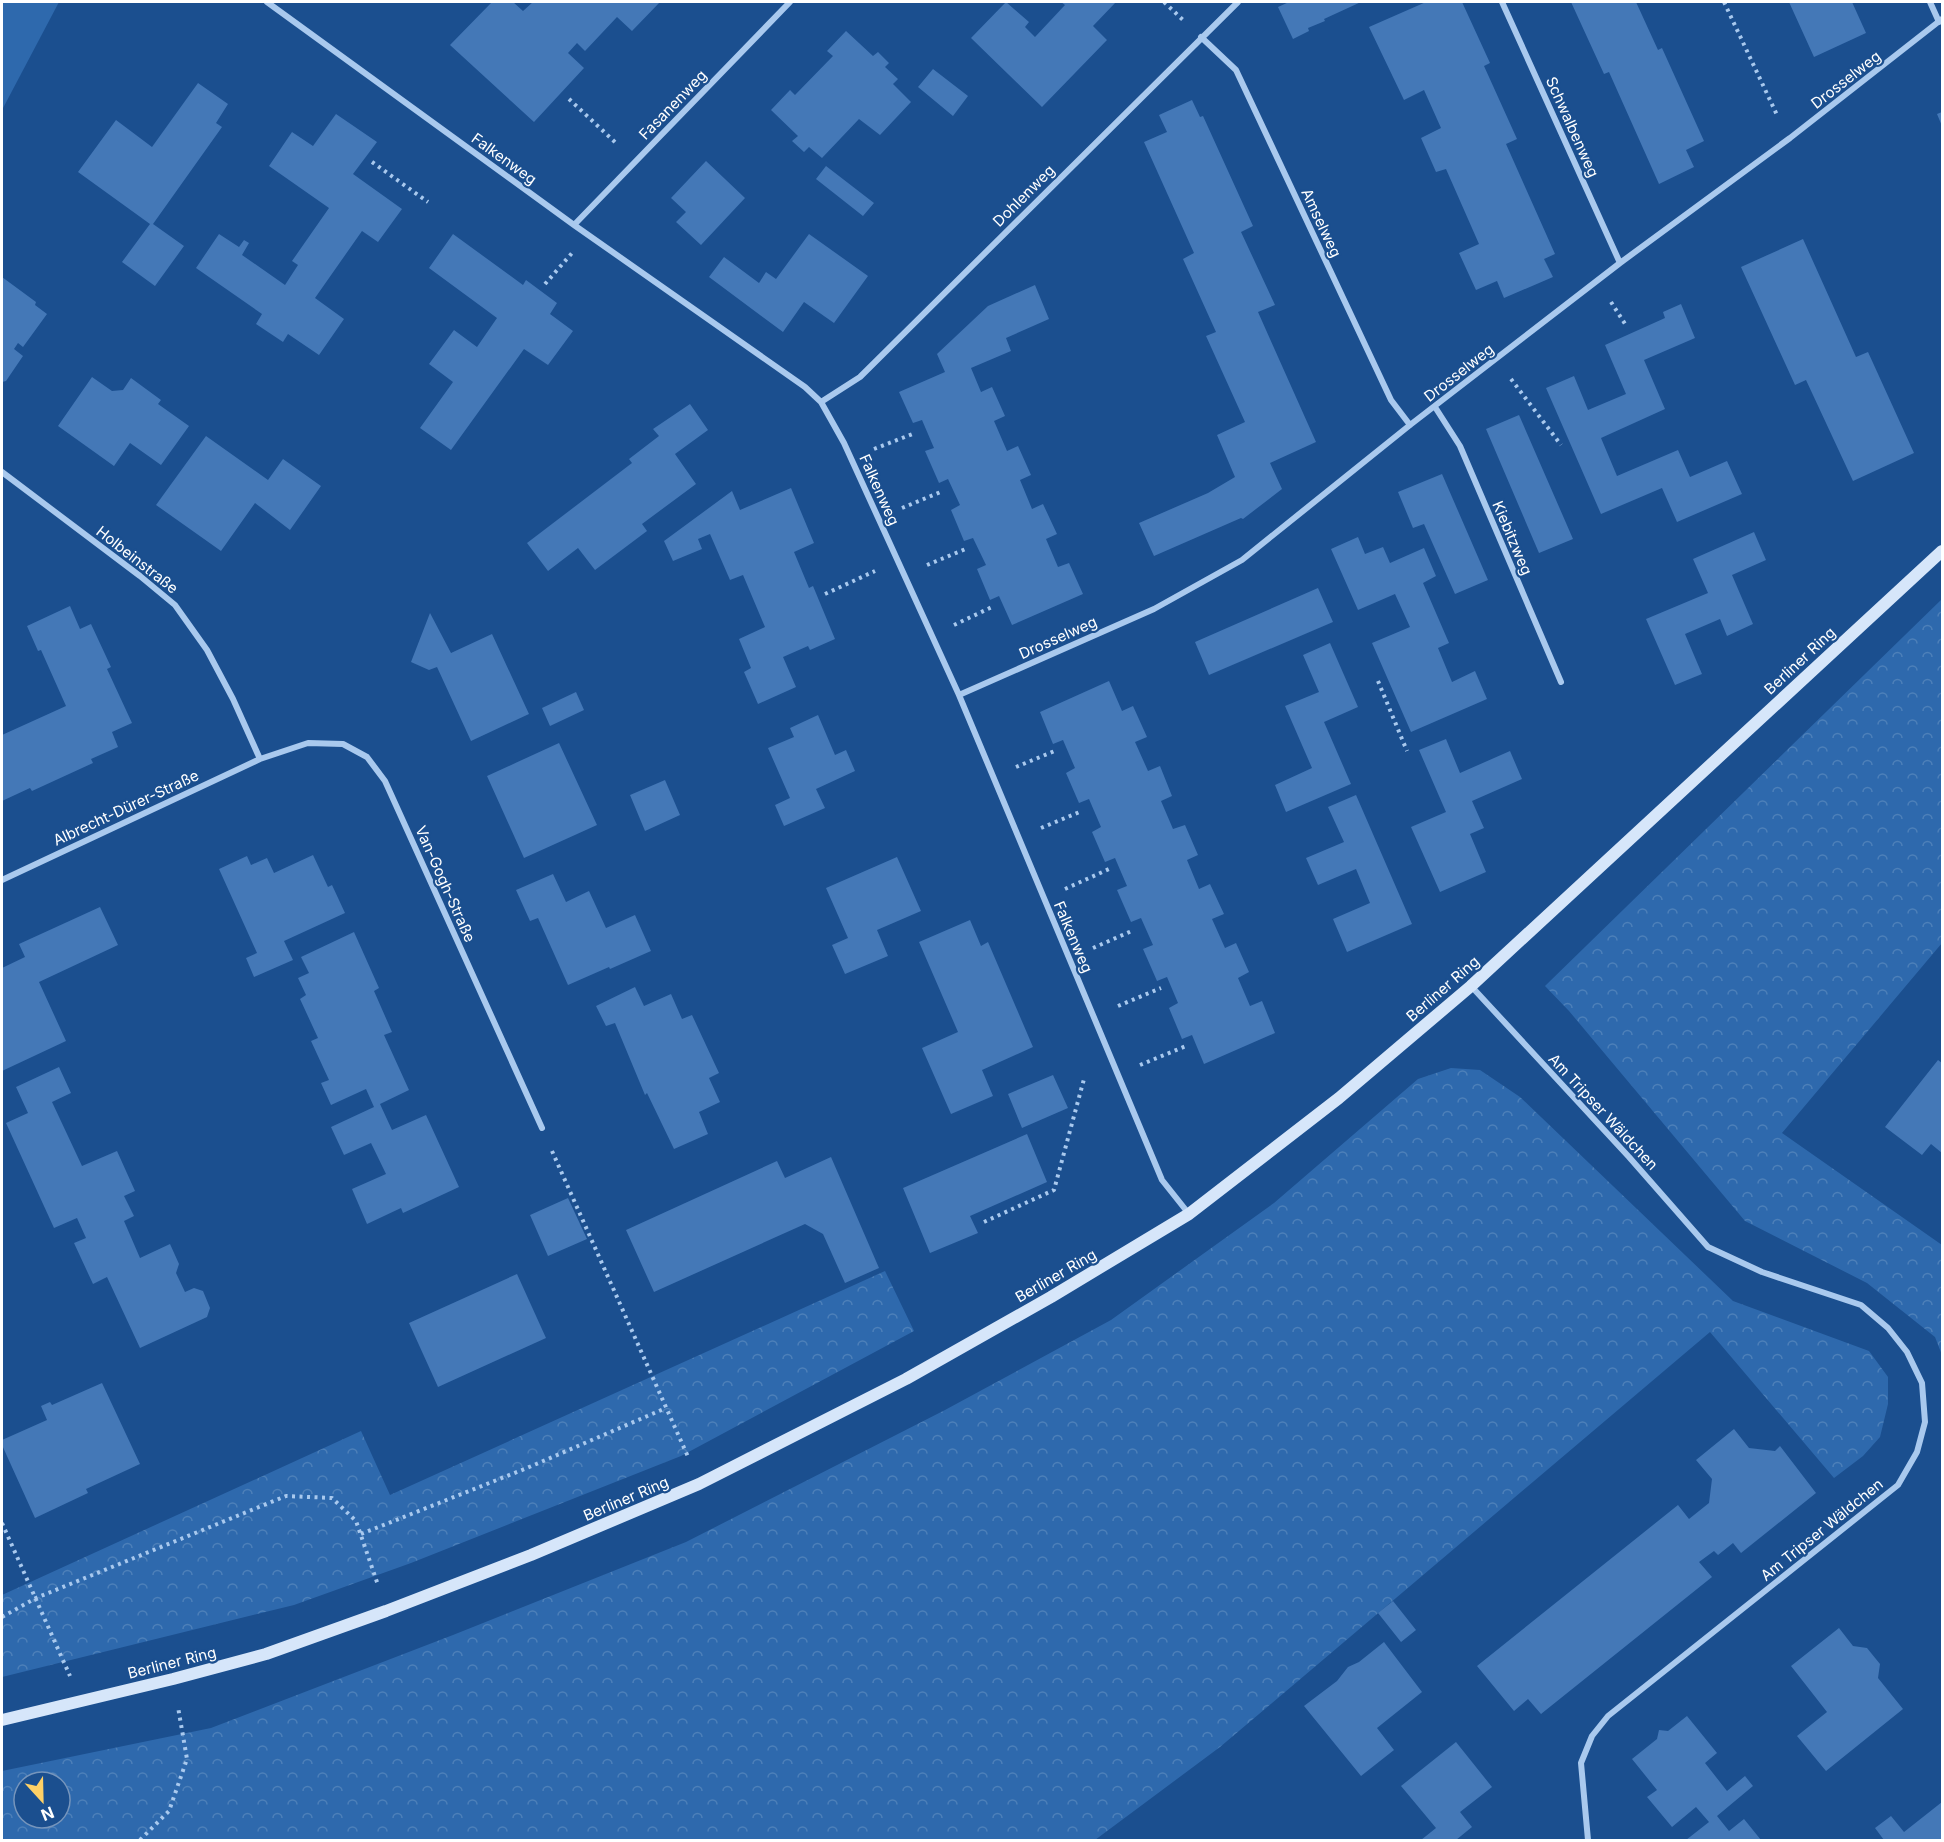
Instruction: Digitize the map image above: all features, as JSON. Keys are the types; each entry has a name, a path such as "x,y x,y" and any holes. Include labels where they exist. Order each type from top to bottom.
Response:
{"main road":[{"name":"Berliner Ring","path":"2,1720 173,1680 266,1654 531,1555 699,1484 906,1379 1051,1297 1189,1214 1338,1098 1471,986 1942,551"}],"street":[{"name":"Falkenweg","path":"267,2 574,225 805,387 821,402 851,458 959,695 1162,1180 1189,1214"},
{"name":"Fasanenweg","path":"574,225 790,2"},
{"name":"Dohlenweg","path":"821,402 860,377 1238,2"},
{"name":"Schwalbenweg","path":"1502,2 1620,263"},
{"path":"1930,2 1941,20"},
{"name":"Drosselweg","path":"959,695 1154,609 1242,561 1410,425 1620,263 1790,138 1941,20"},
{"name":"Amselweg","path":"1201,37 1236,70 1391,400 1410,425"},
{"name":"Kiebitzweg","path":"1436,406 1460,446 1561,682"},
{"name":"Holbeinstraße","path":"2,472 175,605 207,650 233,699 260,759"},
{"name":"Van-Gogh-Straße","path":"260,759 308,742 343,744 367,757 385,781 542,1128"},
{"name":"Albrecht-Dürer-Straße","path":"2,880 260,759"},
{"name":"Am Tripser Wäldchen","path":"1471,986 1629,1157 1708,1247 1762,1272 1861,1305 1888,1328 1907,1352 1922,1383 1925,1422 1917,1452 1898,1485 1608,1716 1592,1736 1581,1763 1588,1840"}],"path":[{"path":"1724,2 1769,101"},
{"path":"569,99 636,160"},
{"path":"372,162 428,202"},
{"path":"545,284 588,234"},
{"path":"1496,360 1561,445"},
{"path":"851,458 915,433"},
{"path":"878,518 943,491"},
{"path":"904,573 968,548"},
{"path":"825,594 898,561"},
{"path":"932,635 992,608"},
{"path":"1378,681 1407,751"},
{"path":"993,776 1057,750"},
{"path":"1018,838 1082,812"},
{"path":"1044,898 1109,870"},
{"path":"1069,959 1134,930"},
{"path":"1093,1016 1161,988"},
{"path":"1117,1074 1186,1046"},
{"path":"984,1222 1054,1190 1084,1079"},
{"path":"542,1128 699,1484"},
{"path":"361,1534 527,1468 666,1408"},
{"path":"2,1617 36,1599 286,1497 332,1498 356,1521 386,1611"},
{"path":"2,1523 81,1701"},
{"path":"140,1840 169,1811 187,1759 173,1680"}],"green space":[{"path":"2,2 59,2 2,110"},
{"path":"1942,599 1942,943 1782,1133 1942,1245 1942,1355 1935,1337 1867,1283 1745,1221 1569,1011 1545,986"},
{"path":"1451,1068 1480,1070 1520,1097 1733,1301 1869,1351 1888,1377 1888,1404 1880,1437 1863,1456 1834,1478 1710,1332 1220,1747 1095,1840 2,1840 2,1771 211,1728 686,1542 945,1410 1111,1320 1274,1203 1418,1079"},
{"path":"885,1271 914,1331 681,1456 411,1563 294,1605 2,1677 2,1595 361,1431 390,1495"}],"building":[{"path":"492,2 513,2 523,11 533,2 660,2 632,31 617,17 585,51 577,43 568,53 584,68 534,122 450,45"},
{"path":"1006,2 1029,22 1025,27 1035,37 1065,5 1061,2 1116,2 1093,26 1107,40 1042,107 971,38"},
{"path":"1289,2 1361,2 1324,19 1325,21 1308,28 1309,31 1293,39 1278,7"},
{"path":"1426,2 1462,2 1490,63 1484,66 1517,139 1506,144 1555,254 1544,259 1553,277 1504,298 1497,281 1476,290 1459,253 1479,244 1446,169 1436,172 1421,138 1441,128 1424,90 1404,100 1369,27"},
{"path":"1571,2 1636,2 1658,50 1662,48 1704,141 1686,150 1694,167 1659,184 1609,72 1604,74"},
{"path":"1789,2 1852,2 1866,33 1814,57"},
{"path":"846,31 873,56 878,52 889,63 885,67 898,79 893,84 911,102 880,135 859,119 822,158 809,147 804,152 792,141 798,136 771,110 790,90 795,95 833,56 827,51"},
{"path":"933,69 968,96 953,116 918,87"},
{"path":"198,83 228,104 216,123 222,127 153,224 184,246 155,286 122,262 150,224 78,172 116,120 152,147"},
{"path":"1192,100 1200,117 1203,116 1253,226 1241,232 1275,305 1258,312 1316,442 1270,463 1282,489 1243,519 1154,556 1139,523 1208,493 1235,477 1217,435 1245,422 1206,336 1216,332 1183,259 1194,253 1144,142 1167,132 1159,115"},
{"path":"1942,112 1942,126 1937,114"},
{"path":"336,114 377,142 353,174 402,209 378,242 362,231 315,298 344,319 319,355 288,334 283,342 256,324 262,314 196,268 219,234 239,247 244,240 249,243 242,255 285,285 298,265 292,261 329,208 269,166 292,132 313,146"},
{"path":"706,161 745,198 701,245 676,222 686,212 671,198"},
{"path":"826,166 874,203 863,216 816,179"},
{"path":"453,234 523,285 526,280 557,303 550,314 573,331 548,365 524,349 451,450 420,428 453,382 429,364 454,330 477,347 497,318 429,268"},
{"path":"809,234 868,276 834,323 804,302 783,332 709,277 724,257 759,283 766,272 776,279"},
{"path":"1803,239 1856,357 1868,352 1914,453 1853,481 1806,380 1795,385 1741,267"},
{"path":"2,277 36,302 35,305 47,314 23,347 18,343 14,349 23,356 6,381 2,382"},
{"path":"1035,285 1049,319 1006,338 1011,351 971,368 981,392 992,387 1005,416 994,421 1007,451 1018,446 1031,475 1020,480 1032,509 1043,504 1057,534 1046,539 1058,567 1069,563 1083,594 1012,625 999,596 990,600 977,569 986,565 973,538 964,541 951,510 960,505 948,479 939,483 925,451 934,448 922,420 913,423 899,392 945,372 937,354 988,306"},
{"path":"1681,304 1695,338 1644,360 1665,409 1601,438 1617,476 1678,450 1690,477 1727,461 1742,494 1677,522 1662,488 1601,514 1546,388 1574,376 1588,410 1626,394 1605,345 1665,318 1663,312"},
{"path":"92,377 112,391 123,390 131,378 161,400 158,404 189,426 161,465 130,443 114,466 58,426"},
{"path":"690,404 708,430 675,454 696,484 642,524 647,531 595,570 578,548 548,571 527,543 632,463 629,459 659,436 653,429"},
{"path":"1519,415 1573,539 1539,553 1486,429"},
{"path":"206,436 268,480 283,459 321,486 290,530 255,503 221,551 156,505"},
{"path":"1442,474 1488,580 1455,594 1424,524 1413,528 1398,492"},
{"path":"791,488 814,543 794,552 809,588 813,586 835,639 810,650 808,646 783,657 796,687 758,704 744,672 751,668 739,639 765,627 743,575 730,580 710,534 698,539 702,549 673,561 664,541 732,491 740,510"},
{"path":"1754,532 1766,560 1732,575 1753,624 1727,636 1720,619 1685,634 1702,674 1675,685 1646,619 1708,593 1693,559"},
{"path":"1358,537 1365,554 1383,547 1390,563 1424,548 1436,576 1423,583 1449,643 1438,648 1452,682 1475,671 1487,699 1411,732 1372,643 1410,627 1395,594 1358,610 1331,549"},
{"path":"1318,588 1333,622 1209,675 1195,642"},
{"path":"70,606 80,629 91,624 111,667 107,669 132,723 112,732 118,747 91,759 93,763 32,791 30,788 2,801 2,735 66,706 41,650 38,651 27,626"},
{"path":"430,613 451,653 492,634 529,714 471,741 437,667 429,670 411,662"},
{"path":"1330,643 1358,707 1324,722 1351,784 1286,812 1275,785 1312,768 1285,706 1319,692 1303,655"},
{"path":"1109,681 1122,711 1133,706 1147,737 1135,742 1148,771 1160,766 1172,796 1161,801 1173,829 1185,825 1198,855 1187,860 1199,889 1210,884 1224,914 1212,919 1225,948 1236,943 1249,972 1238,978 1250,1006 1262,1001 1275,1033 1204,1064 1192,1035 1182,1039 1169,1008 1178,1003 1167,977 1157,981 1143,949 1153,945 1141,918 1131,922 1117,890 1127,886 1115,858 1105,862 1092,832 1101,827 1089,799 1079,803 1066,773 1075,768 1063,740 1053,744 1040,712"},
{"path":"576,692 584,710 550,726 542,708"},
{"path":"818,715 835,755 846,750 855,771 816,789 825,808 784,826 775,805 790,798 768,748 794,737 790,728"},
{"path":"1446,739 1460,773 1510,751 1522,779 1472,801 1484,828 1470,834 1486,872 1440,892 1411,827 1446,812 1419,750"},
{"path":"559,743 597,825 524,858 487,776"},
{"path":"665,780 680,815 645,831 630,795"},
{"path":"1356,795 1412,924 1347,952 1333,919 1370,903 1356,869 1318,885 1306,858 1344,842 1328,807"},
{"path":"313,855 328,887 332,885 345,913 284,941 293,960 254,977 246,958 257,953 219,869 247,856 251,865 267,858 274,873"},
{"path":"897,857 921,911 877,930 888,956 845,974 832,945 848,938 826,888"},
{"path":"553,874 566,902 589,891 606,928 635,915 651,951 568,985 538,918 530,921 516,890"},
{"path":"100,907 118,945 39,982 66,1041 2,1071 2,968 25,957 19,944"},
{"path":"970,920 981,946 988,942 1033,1047 982,1070 993,1096 951,1114 922,1048 958,1032 919,942"},
{"path":"354,932 379,988 374,991 392,1032 384,1035 409,1090 380,1104 392,1130 426,1115 459,1187 403,1213 401,1208 367,1224 352,1189 386,1174 371,1143 344,1155 331,1127 374,1107 366,1089 331,1105 321,1083 329,1080 311,1041 318,1038 300,999 306,995 298,978 309,973 301,957"},
{"path":"635,987 644,1006 671,994 682,1019 692,1015 719,1073 709,1078 720,1102 699,1112 708,1134 674,1149 647,1093 645,1095 615,1023 606,1026 596,1006"},
{"path":"1938,1060 1942,1063 1942,1153 1931,1144 1922,1155 1885,1127"},
{"path":"59,1067 71,1093 52,1102 82,1166 117,1151 135,1191 124,1196 134,1216 124,1221 140,1258 170,1244 179,1264 176,1273 185,1292 194,1288 203,1291 210,1308 207,1317 140,1348 107,1277 93,1284 74,1243 86,1238 77,1218 54,1228 6,1123 28,1113 16,1087"},
{"path":"1053,1075 1068,1108 1022,1128 1008,1094"},
{"path":"1027,1134 1047,1182 970,1216 978,1233 930,1253 903,1188"},
{"path":"831,1157 879,1268 845,1283 823,1234 805,1224 654,1292 626,1230 777,1161 785,1178"},
{"path":"568,1198 587,1239 548,1256 530,1215"},
{"path":"517,1274 546,1338 438,1387 409,1323"},
{"path":"102,1383 140,1464 86,1489 88,1493 35,1518 2,1445 2,1440 47,1420 41,1406 50,1402 52,1405"},
{"path":"1734,1429 1749,1448 1775,1451 1780,1446 1816,1493 1741,1553 1733,1543 1718,1555 1714,1551 1699,1562 1712,1577 1541,1714 1528,1699 1514,1711 1477,1666 1678,1505 1689,1519 1709,1503 1712,1479 1696,1460"},
{"path":"1393,1601 1416,1630 1401,1642 1378,1613"},
{"path":"1839,1628 1853,1646 1867,1648 1880,1664 1878,1678 1903,1709 1826,1771 1797,1736 1827,1712 1791,1666"},
{"path":"1384,1642 1422,1692 1377,1728 1394,1750 1361,1776 1304,1706 1337,1681 1348,1667 1359,1662"},
{"path":"1687,1716 1717,1753 1705,1763 1727,1791 1745,1776 1753,1786 1717,1816 1729,1831 1744,1819 1761,1840 1686,1840 1709,1822 1696,1807 1672,1827 1647,1797 1657,1790 1632,1759 1657,1739 1659,1730 1668,1731"},
{"path":"1456,1742 1492,1787 1460,1812 1472,1827 1456,1840 1421,1840 1436,1828 1401,1786"},
{"path":"1942,1802 1942,1840 1884,1840 1875,1828 1891,1816 1904,1832"}]}
